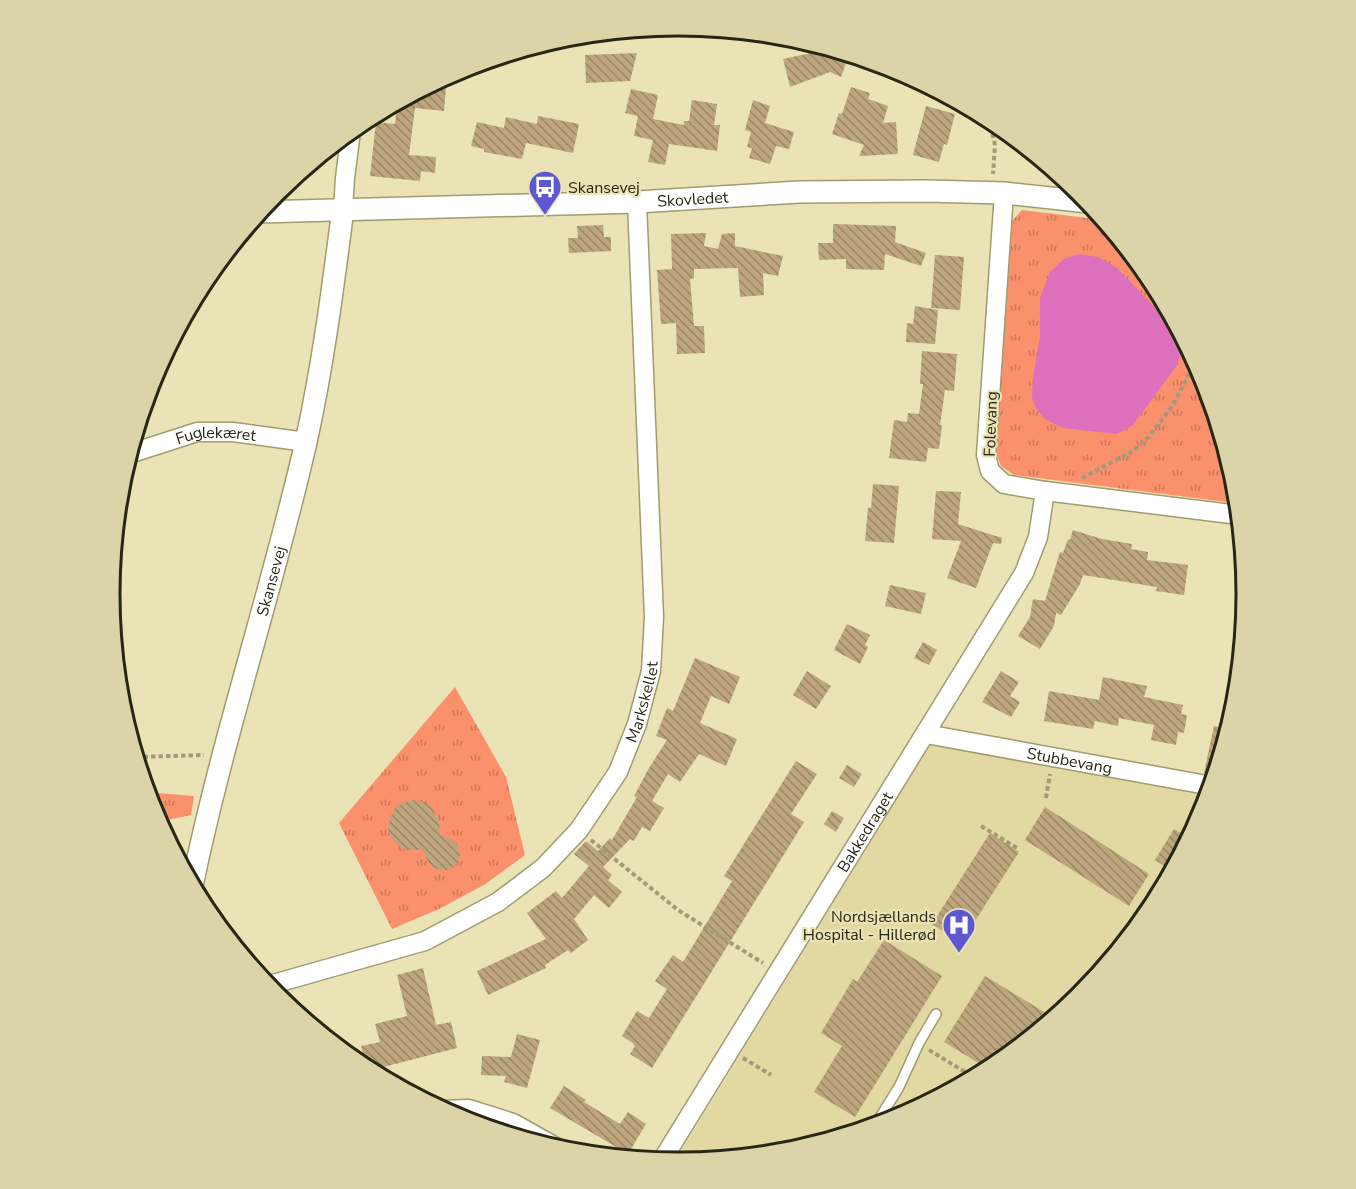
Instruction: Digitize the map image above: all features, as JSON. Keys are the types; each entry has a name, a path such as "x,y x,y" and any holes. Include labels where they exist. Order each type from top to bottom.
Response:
{"street":[{"name":"Skansevej","path":"195,875 222,755 306,442 322,354 343,209 349,143"},
{"name":"Skovledet","path":"272,212 637,202 799,192 998,193 1074,201"},
{"name":"Folevang","path":"998,193 986,455 990,471 1004,484 1231,514"},
{"name":"Markskellet","path":"277,983 425,941 498,902 543,868 579,830 618,772 638,724 651,670 654,616 637,202"},
{"name":"Fuglekæret","path":"139,451 197,432 233,432 306,442"},
{"name":"Bakkedraget","path":"667,1153 1024,573 1038,537 1045,491"},
{"name":"Stubbevang","path":"926,734 1203,784"},
{"path":"462,1109 469,1109 513,1123 532,1134"}],"lane":[{"path":"882,1114 899,1087 919,1043 936,1014"}],"path":[{"path":"992,133 998,193"},
{"path":"1066,494 1080,479 1133,451 1148,438 1167,412 1190,372"},
{"path":"144,757 222,755"},
{"path":"1046,798 1049,779"},
{"path":"981,826 1017,848"},
{"path":"579,830 678,910 778,973"},
{"path":"919,1043 966,1072"},
{"path":"730,1051 771,1075"}],"shaded area":[{"path":"1079,254 1098,257 1117,268 1161,314 1180,350 1178,364 1133,425 1117,434 1063,428 1045,419 1037,410 1032,399 1040,337 1040,298 1050,272 1064,259"},
{"name":"Nordsjællands Hospital - Hillerød","path":"931,744 1201,790 1179,842 1162,874 1121,934 1073,989 1018,1038 988,1059 925,1095 892,1110 823,1134 751,1148 680,1153"}],"green space":[{"path":"1022,210 1091,218 1121,255 1162,315 1194,381 1217,450 1226,486 1227,502 1014,475 1001,466 995,451 1012,221"},
{"path":"455,687 506,777 525,855 484,885 439,909 392,929 339,823"},
{"path":"156,793 194,796 191,815 167,820"}],"building":[{"path":"637,53 630,81 586,83 585,55"},
{"path":"813,53 846,62 841,77 830,72 790,87 783,59"},
{"path":"446,87 444,111 415,108 409,155 436,157 435,173 421,171 420,181 370,176 376,125 380,122 395,124 396,113"},
{"path":"851,87 870,93 868,99 888,106 883,123 896,122 898,154 859,156 864,145 832,134"},
{"path":"631,89 658,95 653,119 684,125 684,121 689,121 692,100 717,104 714,125 720,125 717,151 669,144 665,165 648,162 653,140 634,136 638,116 625,113"},
{"path":"753,100 770,106 765,123 794,132 789,149 776,146 770,164 749,158 752,148 747,147 751,132 745,130"},
{"path":"926,106 955,114 947,145 944,144 939,162 913,155"},
{"path":"538,116 579,124 573,153 526,143 522,159 484,152 484,149 471,146 477,122 504,128 506,117 537,124"},
{"path":"833,224 896,226 895,242 926,253 921,266 885,254 884,270 846,269 846,259 819,260 818,243 833,243"},
{"path":"603,225 604,237 611,237 611,251 569,253 568,238 578,238 577,226"},
{"path":"706,233 704,246 718,249 722,234 735,233 735,246 783,256 778,276 763,273 764,295 740,297 738,268 694,269 694,278 690,279 694,326 704,326 705,353 677,354 676,323 661,324 657,270 672,269 671,234"},
{"path":"935,255 964,257 960,310 931,308"},
{"path":"915,306 938,310 935,344 906,342 907,323 913,324"},
{"path":"922,351 957,354 954,391 945,390 939,449 928,448 926,462 889,458 894,420 907,422 908,413 919,414 923,384 920,384"},
{"path":"873,484 899,486 894,543 865,541"},
{"path":"936,491 961,492 958,524 1002,538 1001,544 993,543 976,588 947,578 961,541 932,539"},
{"path":"1073,530 1102,539 1132,544 1131,549 1148,552 1147,560 1188,565 1184,595 1156,591 1157,587 1083,575 1061,615 1056,613 1054,626 1040,649 1018,636 1030,617 1033,599 1045,601 1060,552 1063,553"},
{"path":"890,585 926,593 921,614 885,606"},
{"path":"847,624 870,635 865,645 868,647 860,664 834,650"},
{"path":"923,642 937,650 929,665 914,658"},
{"path":"695,658 740,677 729,704 711,696 700,723 737,739 726,766 699,754 680,782 668,774 652,801 664,808 650,831 642,827 634,841 630,839 603,867 612,875 608,880 622,892 609,908 594,895 574,919 588,940 571,953 568,950 545,965 546,968 488,995 477,971 546,939 527,913 556,891 562,898 589,866 574,854 586,841 598,851 610,838 612,840 637,797 634,796 649,768 667,740 656,736 667,708 673,711"},
{"path":"807,671 831,686 816,709 793,695"},
{"path":"1001,671 1019,682 1010,696 1020,702 1011,717 982,702"},
{"path":"1103,677 1147,686 1144,697 1183,705 1181,714 1187,715 1184,733 1178,732 1176,745 1151,740 1154,725 1119,718 1118,726 1095,721 1093,729 1044,721 1049,691 1099,700"},
{"path":"1214,726 1220,727 1207,774 1204,773"},
{"path":"796,761 817,774 791,814 804,822 652,1068 630,1054 635,1046 622,1036 637,1011 649,1018 667,989 655,981 673,955 683,962 732,881 724,876"},
{"path":"847,765 862,774 854,787 839,778"},
{"path":"413,800 431,806 439,821 440,835 457,844 460,856 452,868 436,869 429,864 423,850 405,850 392,839 388,829 395,808"},
{"path":"1045,807 1149,874 1129,906 1025,840"},
{"path":"832,811 844,818 836,832 824,824"},
{"path":"1174,829 1183,834 1166,867 1155,860"},
{"path":"990,833 1019,852 961,943 932,924"},
{"path":"884,940 942,976 855,1117 814,1092 842,1046 821,1033 853,979 857,982"},
{"path":"423,968 436,1025 451,1022 457,1048 382,1067 364,1056 361,1046 380,1042 375,1024 407,1016 397,975"},
{"path":"985,976 1047,1013 1018,1038 980,1064 944,1042"},
{"path":"517,1034 540,1040 527,1088 504,1082 506,1076 481,1075 482,1056 511,1057"},
{"path":"564,1086 586,1100 584,1102 620,1124 628,1112 646,1124 630,1151 621,1150 550,1108"}],"place":[{"name":"Skansevej","path":"545,216"},
{"name":"Nordsjællands Hospital - Hillerød","path":"959,954"}]}
